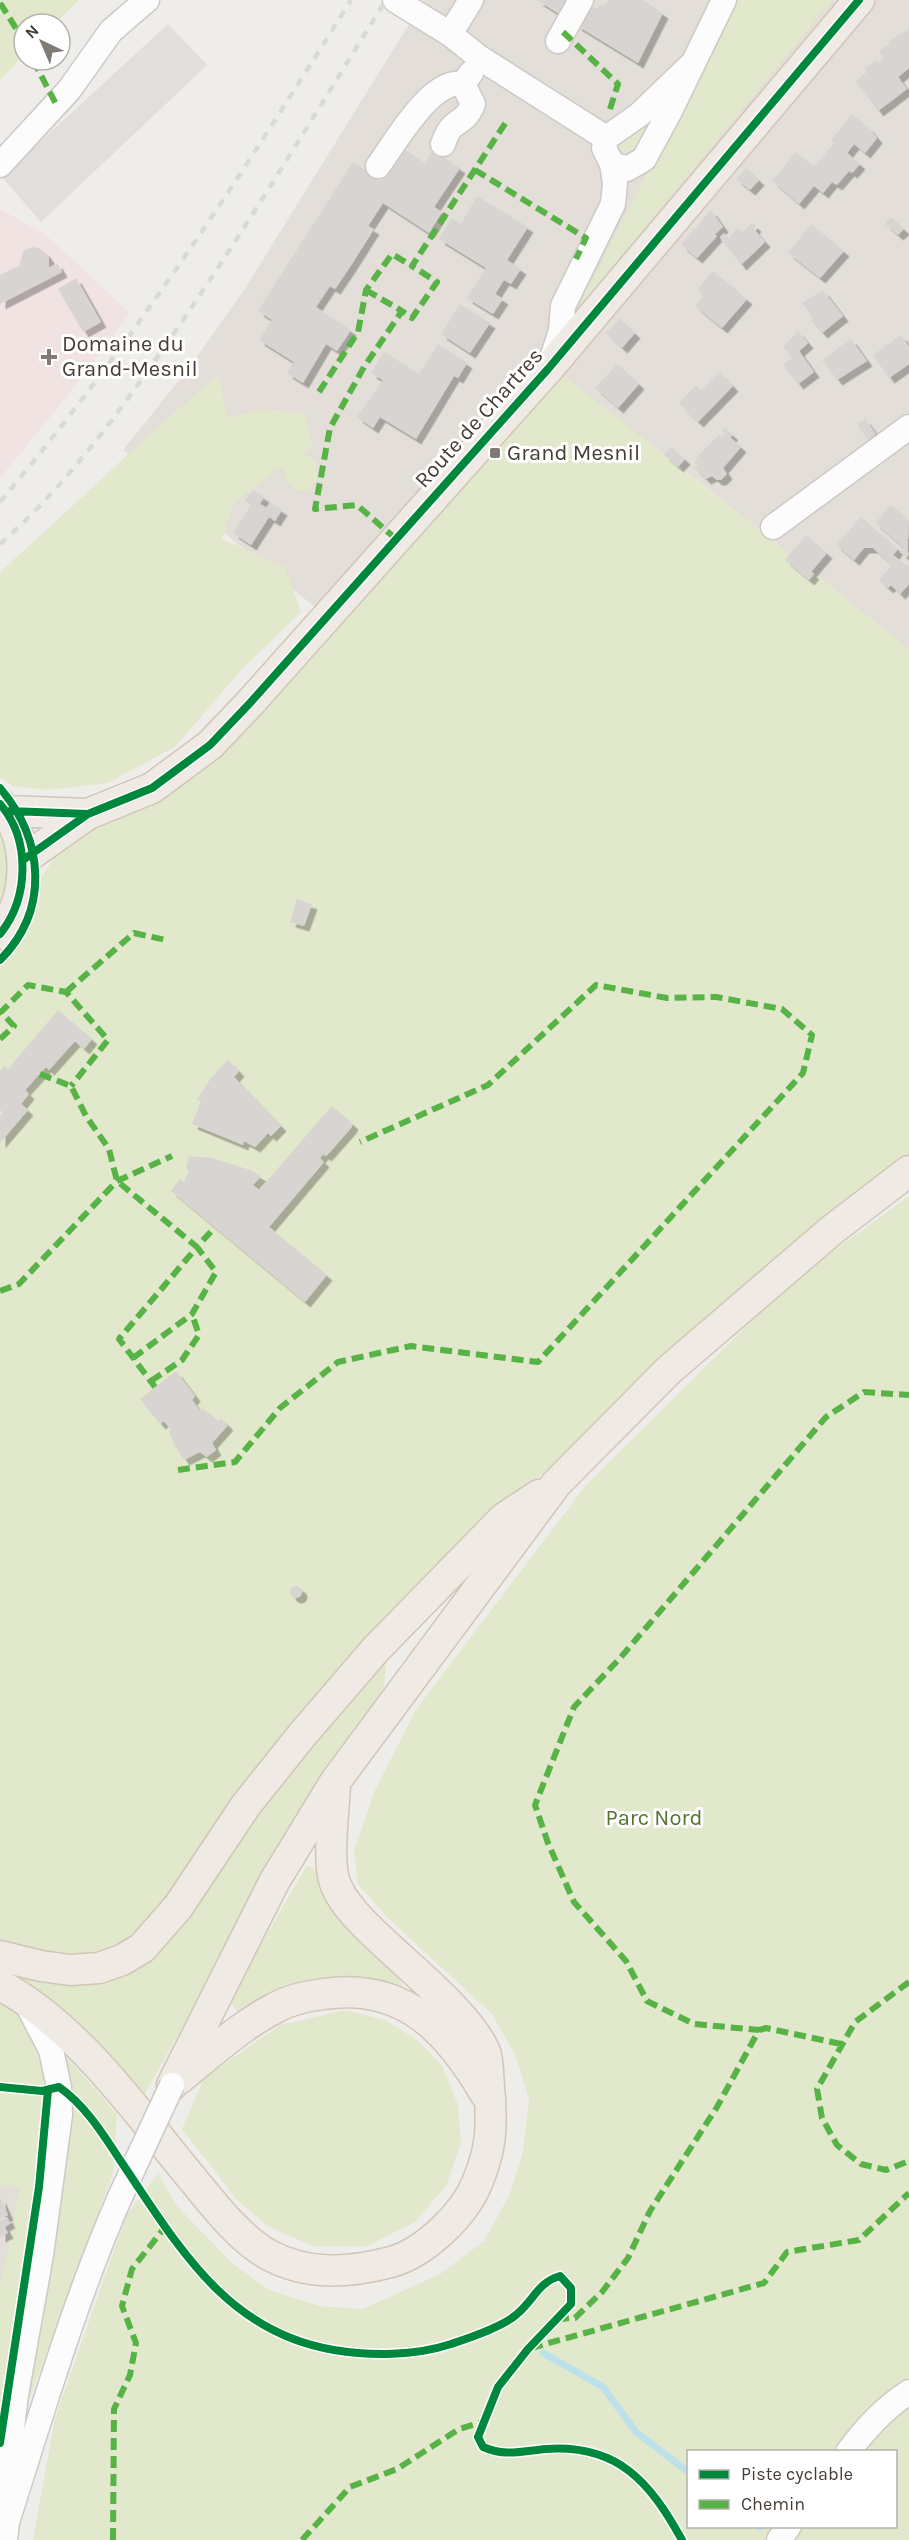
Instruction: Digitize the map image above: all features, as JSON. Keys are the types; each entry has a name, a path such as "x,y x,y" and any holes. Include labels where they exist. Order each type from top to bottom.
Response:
{"main road":[{"name":"Route de Chartres","path":"23,860 88,814 152,788 210,745 250,704 548,369 859,0"},
{"name":"Route de Chartres","path":"3,807 88,814"},
{"path":"0,934 9,923 21,892 23,860 17,834 3,807"},
{"path":"172,2085 274,1882 335,1782 556,1484 669,1370 832,1230 909,1171"},
{"path":"0,1956 70,1970 99,1968 122,1960 142,1948 178,1907 246,1805 376,1649 504,1518 556,1484"},
{"path":"12,1991 60,2027 94,2062 227,2220 267,2254 306,2269 345,2272 394,2261 437,2237 470,2199 488,2157 492,2127 486,2054 469,2026 370,1930 348,1904 335,1883 332,1864 335,1782"},
{"path":"172,2085 249,2022 278,2006 313,1995 346,1990 376,1994 408,2006 426,2019 453,2045 490,2101"}],"street":[{"path":"0,165 69,90 111,30 147,0"},
{"path":"395,0 450,34 480,58 606,138"},
{"path":"450,34 471,0"},
{"path":"558,41 580,0"},
{"path":"612,164 627,170 644,159 724,0"},
{"path":"464,84 480,58"},
{"path":"548,369 561,331 563,306 613,204 615,183 612,164 603,148 606,138 639,115 691,64"},
{"path":"378,166 435,92 454,82 464,84"},
{"path":"443,144 451,127 461,122 470,113 473,104 464,84"},
{"path":"773,527 909,427"},
{"path":"6,2531 6,2476 14,2407 41,2255 60,2115 59,2087 51,2050 12,1991"},
{"path":"6,2531 96,2251 172,2085"},
{"path":"849,2450 867,2427 895,2401 909,2392"}],"shaded area":[{"path":"424,0 909,0 909,649 664,454 548,370 327,617 123,450 189,368 244,290"},
{"path":"168,24 207,65 41,222 2,177"},
{"name":"Domaine du Grand-Mesnil","path":"0,209 46,235 130,313 64,400 0,478"},
{"path":"0,2184 21,2188 0,2305"}],"green space":[{"path":"0,0 79,0 67,12 12,12 12,68 0,80"},
{"path":"737,0 832,0 576,311"},
{"path":"647,120 650,124 631,153 624,153 617,143"},
{"path":"557,370 909,649 909,1171 664,1363 391,1611 384,1687 275,1860 144,2096 0,1965 0,942 54,858 307,665"},
{"path":"219,374 227,418 264,409 304,413 313,447 304,453 315,461 316,481 307,491 296,490 286,482 284,466 258,483 233,505 222,539 285,567 301,612 242,669 175,747 108,783 47,790 13,786 0,777 0,572"},
{"path":"0,835 7,872 0,909"},
{"name":"Parc Nord","path":"909,1196 909,2540 33,2540 55,2418 126,2216 158,2173 176,2205 233,2264 269,2290 319,2306 363,2309 440,2274 484,2241 510,2194 523,2151 529,2099 515,2055 492,2014 389,1919 358,1884 354,1850 375,1790 417,1708 587,1484 792,1281"},
{"path":"307,1865 319,1871 333,1911 381,1964 397,1975 404,1989 381,1980 338,1980 240,2015 229,2000"},
{"path":"0,1986 5,1988 117,2114 113,2173 0,2479 0,2287 20,2188 0,2185"},
{"path":"345,2010 385,2020 416,2039 442,2065 458,2105 461,2143 446,2186 415,2222 367,2246 313,2246 269,2227 237,2200 182,2129 204,2078 280,2025"}],"building":[{"path":"537,0 575,0 564,17"},
{"path":"608,0 643,0 663,13 638,63 576,25 588,4 596,9 602,4 604,6"},
{"path":"909,29 909,68 898,77 907,89 878,111 855,81 867,72 864,69 876,60 878,63 884,58 879,51 889,44 888,42"},
{"path":"852,114 877,138 865,153 854,144 847,153 860,164 852,173 849,171 837,185 832,182 823,193 814,186 799,204 772,181 796,152 814,167 834,143 831,140"},
{"path":"402,148 425,163 433,150 460,168 434,207 442,212 429,233 383,203 368,226 374,229 350,267 335,289 330,286 316,307 351,330 337,351 326,344 303,383 287,373 294,362 259,340 272,320 258,311 353,162 381,181"},
{"path":"746,168 759,180 750,190 736,179"},
{"path":"477,196 528,227 507,260 521,269 511,284 504,280 495,294 503,299 493,314 467,298 486,268 439,239 452,218 461,224"},
{"path":"711,210 723,227 697,258 681,245"},
{"path":"891,217 904,229 898,235 885,224"},
{"path":"752,223 765,242 741,265 720,237 724,233 729,238 737,228 743,232"},
{"path":"811,224 844,251 820,278 788,253"},
{"path":"32,247 45,252 49,258 49,268 57,263 62,272 0,304 0,275 20,265 23,251"},
{"path":"713,271 747,299 722,328 695,306 703,296 697,290"},
{"path":"76,278 101,322 83,332 58,289"},
{"path":"823,290 843,316 822,333 811,320 813,318 802,303"},
{"path":"460,304 490,323 470,353 441,334"},
{"path":"620,319 635,333 622,348 606,333"},
{"path":"798,331 808,343 799,351 814,372 798,384 783,365 792,358 783,347"},
{"path":"901,335 909,347 909,364 889,378 873,355"},
{"path":"851,339 867,361 837,380 822,360"},
{"path":"438,344 467,363 458,378 454,376 416,439 380,417 373,428 357,417 383,380 371,373 384,352 419,374"},
{"path":"617,364 639,384 618,408 595,388"},
{"path":"719,372 733,386 698,422 679,403 696,385 701,390"},
{"path":"865,419 876,434 868,440 857,425"},
{"path":"725,428 733,435 730,437 741,447 723,468 727,474 721,480 712,476 706,479 694,468 697,465 695,463 697,457 719,435 722,437 725,433 722,430"},
{"path":"671,447 685,459 678,467 664,455"},
{"path":"253,490 264,497 260,504 267,508 271,503 282,510 275,521 269,517 251,545 233,533 251,505 245,501"},
{"path":"891,505 909,521 907,558 900,552 904,548 875,523"},
{"path":"861,517 898,549 893,555 907,566 905,570 909,565 909,584 900,594 891,585 888,588 879,580 892,565 873,548 864,548 854,560 836,545"},
{"path":"806,535 827,553 811,572 814,574 809,580 785,560"},
{"path":"297,899 312,904 304,926 290,922"},
{"path":"58,1010 92,1039 84,1049 75,1041 49,1070 46,1067 25,1090 29,1094 21,1104 28,1110 0,1143 0,1116 3,1113 0,1110 0,1071 4,1066 8,1069"},
{"path":"228,1060 239,1071 234,1077 281,1126 271,1136 268,1133 255,1147 244,1141 243,1145 192,1124 201,1102 197,1099 211,1078"},
{"path":"332,1106 353,1124 351,1128 326,1156 323,1154 320,1158 324,1162 269,1227 327,1275 305,1302 171,1191 180,1179 184,1182 189,1170 186,1168 189,1156 212,1158 250,1170 261,1176 253,1185 259,1190"},
{"path":"176,1371 195,1396 192,1400 199,1409 204,1409 218,1421 221,1418 228,1425 212,1443 216,1450 207,1457 200,1452 184,1460 174,1444 169,1431 171,1430 164,1421 160,1424 140,1399"},
{"path":"298,1586 301,1587 301,1597 294,1598 291,1597 290,1590 291,1587"},
{"path":"0,2197 8,2215 0,2219"},
{"path":"7,2217 10,2223 4,2226 8,2233 0,2237 0,2221"}],"waterway":[{"path":"543,2353 603,2387 636,2432 687,2471"}],"railway":[{"path":"0,502 49,442 141,320 227,193 351,0"},
{"path":"0,544 46,500 67,476 145,375 249,220 386,0"}],"marked path":[{"path":"0,3 12,22"},
{"path":"563,32 618,84 609,112"},
{"path":"39,72 56,104"},
{"path":"396,539 357,505 315,509 330,428 364,367 402,311 412,318 437,282 412,266 508,119"},
{"path":"475,170 586,238 576,259"},
{"path":"319,392 358,332 366,290 392,254 412,266"},
{"path":"366,290 402,311"},
{"path":"66,992 134,933 166,940"},
{"path":"0,1039 14,1026 1,1012 28,985 66,992 108,1040 71,1086"},
{"path":"178,1470 235,1462 280,1408 338,1362 411,1346 538,1362 803,1073 812,1035 782,1009 716,997 667,998 596,985 488,1085 360,1142"},
{"path":"40,1074 71,1086 86,1116 109,1149 117,1181 197,1247 119,1339 155,1387"},
{"path":"0,1291 19,1284 117,1181 172,1156"},
{"path":"133,1358 192,1314 216,1272 197,1247 214,1228"},
{"path":"151,1381 182,1360 199,1335 192,1314"},
{"path":"557,2319 575,2318 602,2292 628,2258 650,2211 717,2107 759,2030 694,2024 647,2001 626,1961 574,1902 548,1843 535,1805 574,1707 621,1657 826,1417 864,1392 909,1395"},
{"path":"909,1982 855,2022 817,2089 822,2118 837,2145 861,2164 886,2170 909,2161"},
{"path":"759,2030 766,2028 841,2044"},
{"path":"531,2348 764,2283 787,2252 859,2240 909,2193"},
{"path":"113,2540 114,2409 130,2375 136,2343 122,2306 132,2269 165,2227"},
{"path":"302,2540 350,2487 397,2469 459,2429 483,2422"}],"cycle path":[{"path":"23,860 88,814 152,788 210,745 548,369 859,0"},
{"path":"0,788 15,808 26,830 33,852 35,875 34,897 27,919 16,940 0,960"},
{"path":"0,804 17,834 22,869 17,904 0,934"},
{"path":"10,811 88,814"},
{"path":"0,2087 42,2091 59,2087 68,2094 93,2120 162,2223 208,2280 233,2304 263,2325 296,2340 334,2350 362,2353 408,2353 437,2348 495,2328 511,2319 546,2283 560,2276 571,2288 571,2304 528,2349 498,2387 478,2437 483,2447 499,2452 571,2449 593,2453 612,2460 644,2484 670,2519 682,2540"},
{"path":"0,2443 39,2187 48,2090"}],"place":[{"name":"Domaine du Grand-Mesnil","path":"49,357"},
{"name":"Grand Mesnil","path":"495,453"}]}
